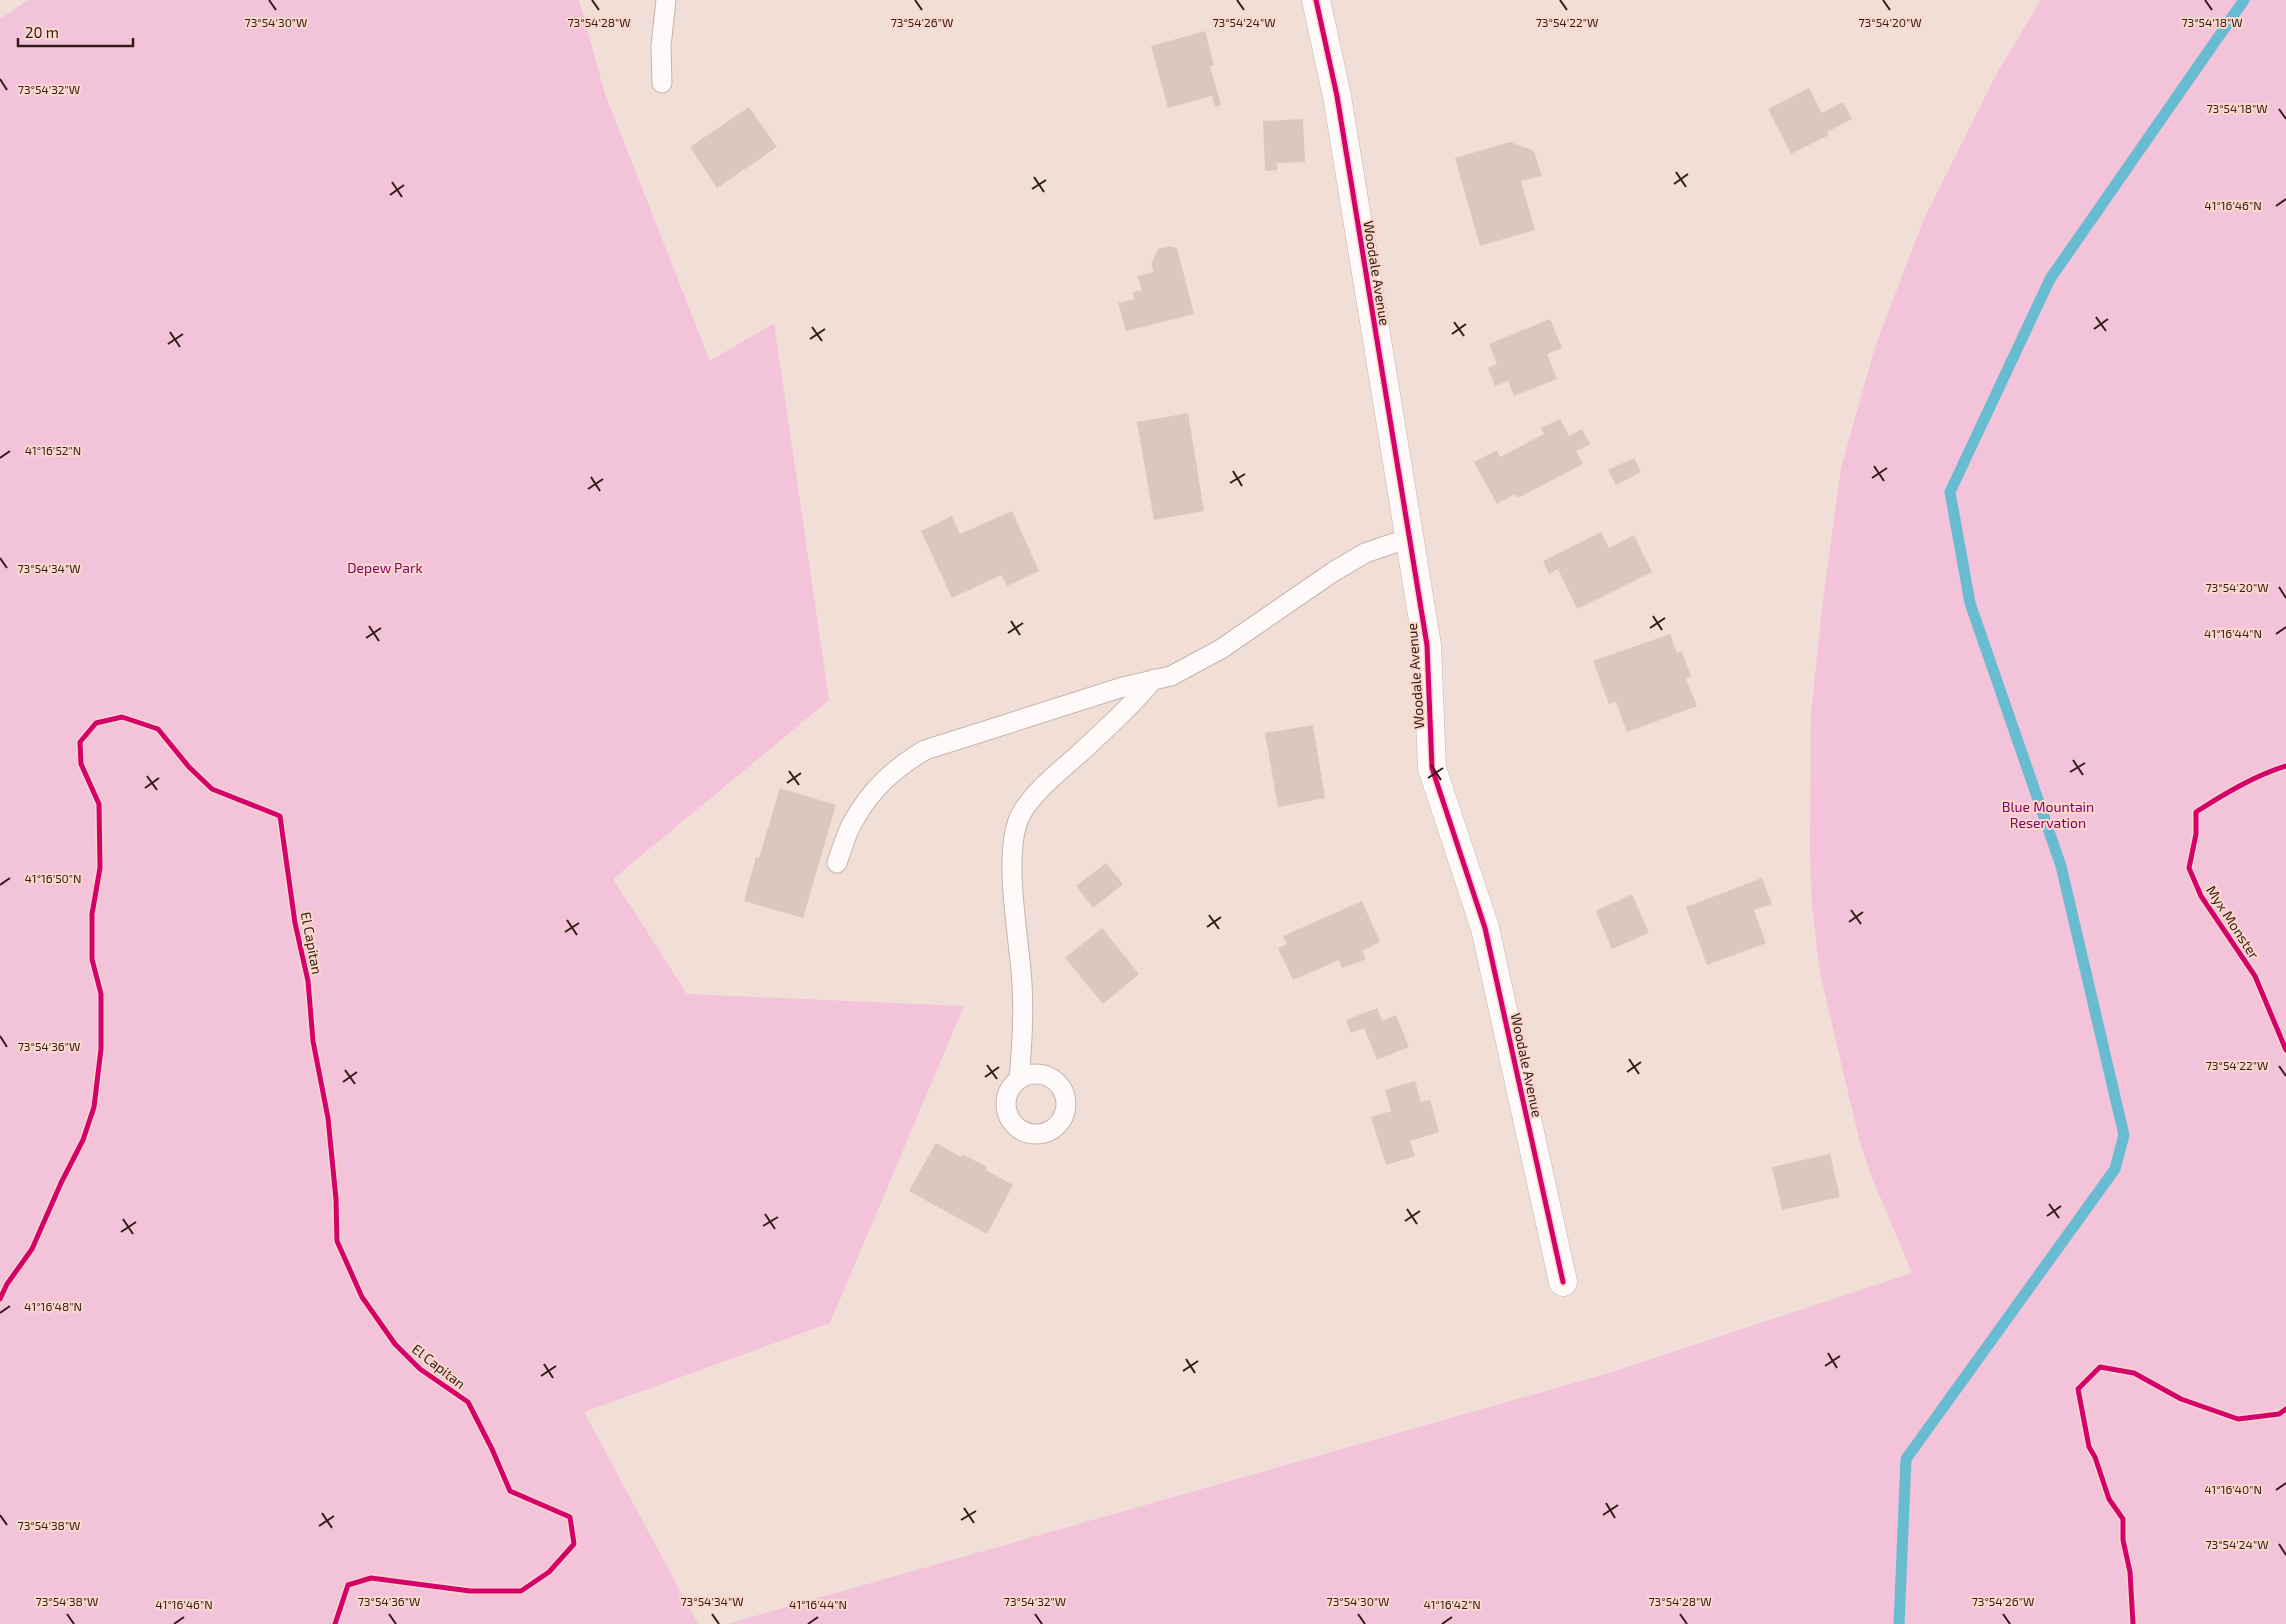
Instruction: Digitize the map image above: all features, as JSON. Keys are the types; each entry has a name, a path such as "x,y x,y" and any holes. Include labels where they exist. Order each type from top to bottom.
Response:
{"street":[{"name":"Woodale Avenue","path":"1316,0 1337,96 1427,645 1432,768 1485,928 1563,1282"}],"lane":[{"path":"662,83 661,46 666,0"},
{"path":"837,863 853,820 883,780 898,766 925,750 1040,712 1154,679 1171,676 1221,649 1365,552 1409,538"},
{"path":"1019,1079 1023,1021 1022,984 1012,874 1013,849 1021,815 1039,790 1127,710 1154,679"}],"green space":[{"name":"Depew Park","path":"28,0 579,0 605,94 710,361 774,323 829,700 613,879 687,994 964,1006 830,1323 584,1412 698,1624 0,1624 0,19"},
{"name":"Blue Mountain Reservation","path":"2041,0 2286,0 2286,1624 727,1624 1609,1373 1912,1273 1871,1175 1859,1139 1820,973 1812,906 1810,855 1811,713 1822,608 1841,468 1875,347 1923,221 1996,75"}],"building":[{"path":"1205,31 1214,65 1210,66 1221,105 1215,107 1212,96 1168,108 1151,46"},
{"path":"1809,88 1822,113 1843,102 1852,119 1827,132 1829,135 1791,154 1768,109"},
{"path":"749,107 777,147 717,188 690,147"},
{"path":"1303,119 1305,162 1277,163 1277,170 1265,171 1263,121"},
{"path":"1510,142 1534,151 1542,176 1521,181 1535,230 1480,246 1455,158"},
{"path":"1169,246 1177,248 1194,314 1126,331 1118,303 1134,299 1133,292 1142,290 1137,276 1154,272 1151,264 1158,249"},
{"path":"1550,319 1562,348 1547,354 1557,379 1514,396 1508,381 1495,386 1488,368 1497,364 1489,344"},
{"path":"1188,413 1204,511 1154,520 1137,422"},
{"path":"1560,419 1569,436 1582,429 1590,444 1576,451 1583,464 1518,498 1515,494 1497,504 1474,462 1497,450 1500,457 1544,434 1541,428"},
{"path":"1634,458 1641,472 1616,485 1608,470"},
{"path":"1012,511 1039,571 1007,586 1001,575 952,598 921,531 952,516 960,534"},
{"path":"1601,532 1609,548 1634,535 1652,572 1577,609 1558,569 1549,574 1543,561"},
{"path":"1670,634 1677,653 1682,651 1691,677 1686,679 1697,706 1627,732 1616,702 1609,704 1593,661"},
{"path":"1313,725 1325,798 1278,807 1265,733"},
{"path":"780,788 836,805 803,918 744,901 756,857 759,858"},
{"path":"1106,863 1123,884 1093,908 1076,886"},
{"path":"1762,878 1772,904 1754,910 1766,943 1707,965 1686,907"},
{"path":"1632,894 1649,933 1612,949 1596,911"},
{"path":"1362,901 1380,942 1362,951 1366,959 1342,968 1339,960 1293,980 1278,948 1287,944 1283,936"},
{"path":"1102,928 1139,974 1103,1004 1065,958"},
{"path":"1377,1008 1382,1021 1396,1015 1409,1047 1377,1060 1364,1028 1351,1033 1346,1020"},
{"path":"1415,1081 1421,1102 1430,1100 1439,1132 1410,1141 1415,1156 1386,1165 1371,1117 1391,1111 1385,1090"},
{"path":"936,1143 961,1157 962,1154 987,1167 986,1170 1013,1185 987,1234 909,1191"},
{"path":"1830,1154 1840,1197 1782,1210 1772,1167"}],"waterway":[{"path":"1899,1624 1906,1459 2115,1169 2124,1135 2061,866 1970,603 1950,492 2050,279 2244,0"}],"cycle path":[{"path":"1316,0 1337,96 1427,645 1432,768 1485,928 1563,1282"},
{"name":"El Capitan","path":"0,1299 7,1284 32,1249 61,1183 83,1140 94,1107 101,1049 101,994 92,959 92,914 100,868 99,804 81,764 80,742 96,723 122,717 158,729 189,767 212,789 280,816 295,923 308,981 313,1041 328,1118 336,1199 337,1241 362,1297 395,1344 420,1369 468,1402 492,1449 510,1491 570,1517 574,1544 549,1572 521,1591 470,1591 371,1578 348,1585 335,1624"},
{"name":"Myx Monster","path":"2286,766 2240,786 2196,812 2196,834 2189,868 2201,896 2255,976 2286,1050"},
{"path":"2133,1624 2130,1572 2123,1540 2123,1519 2109,1499 2095,1457 2089,1447 2078,1389 2100,1367 2134,1373 2181,1399 2238,1419 2279,1414 2286,1409"}]}
